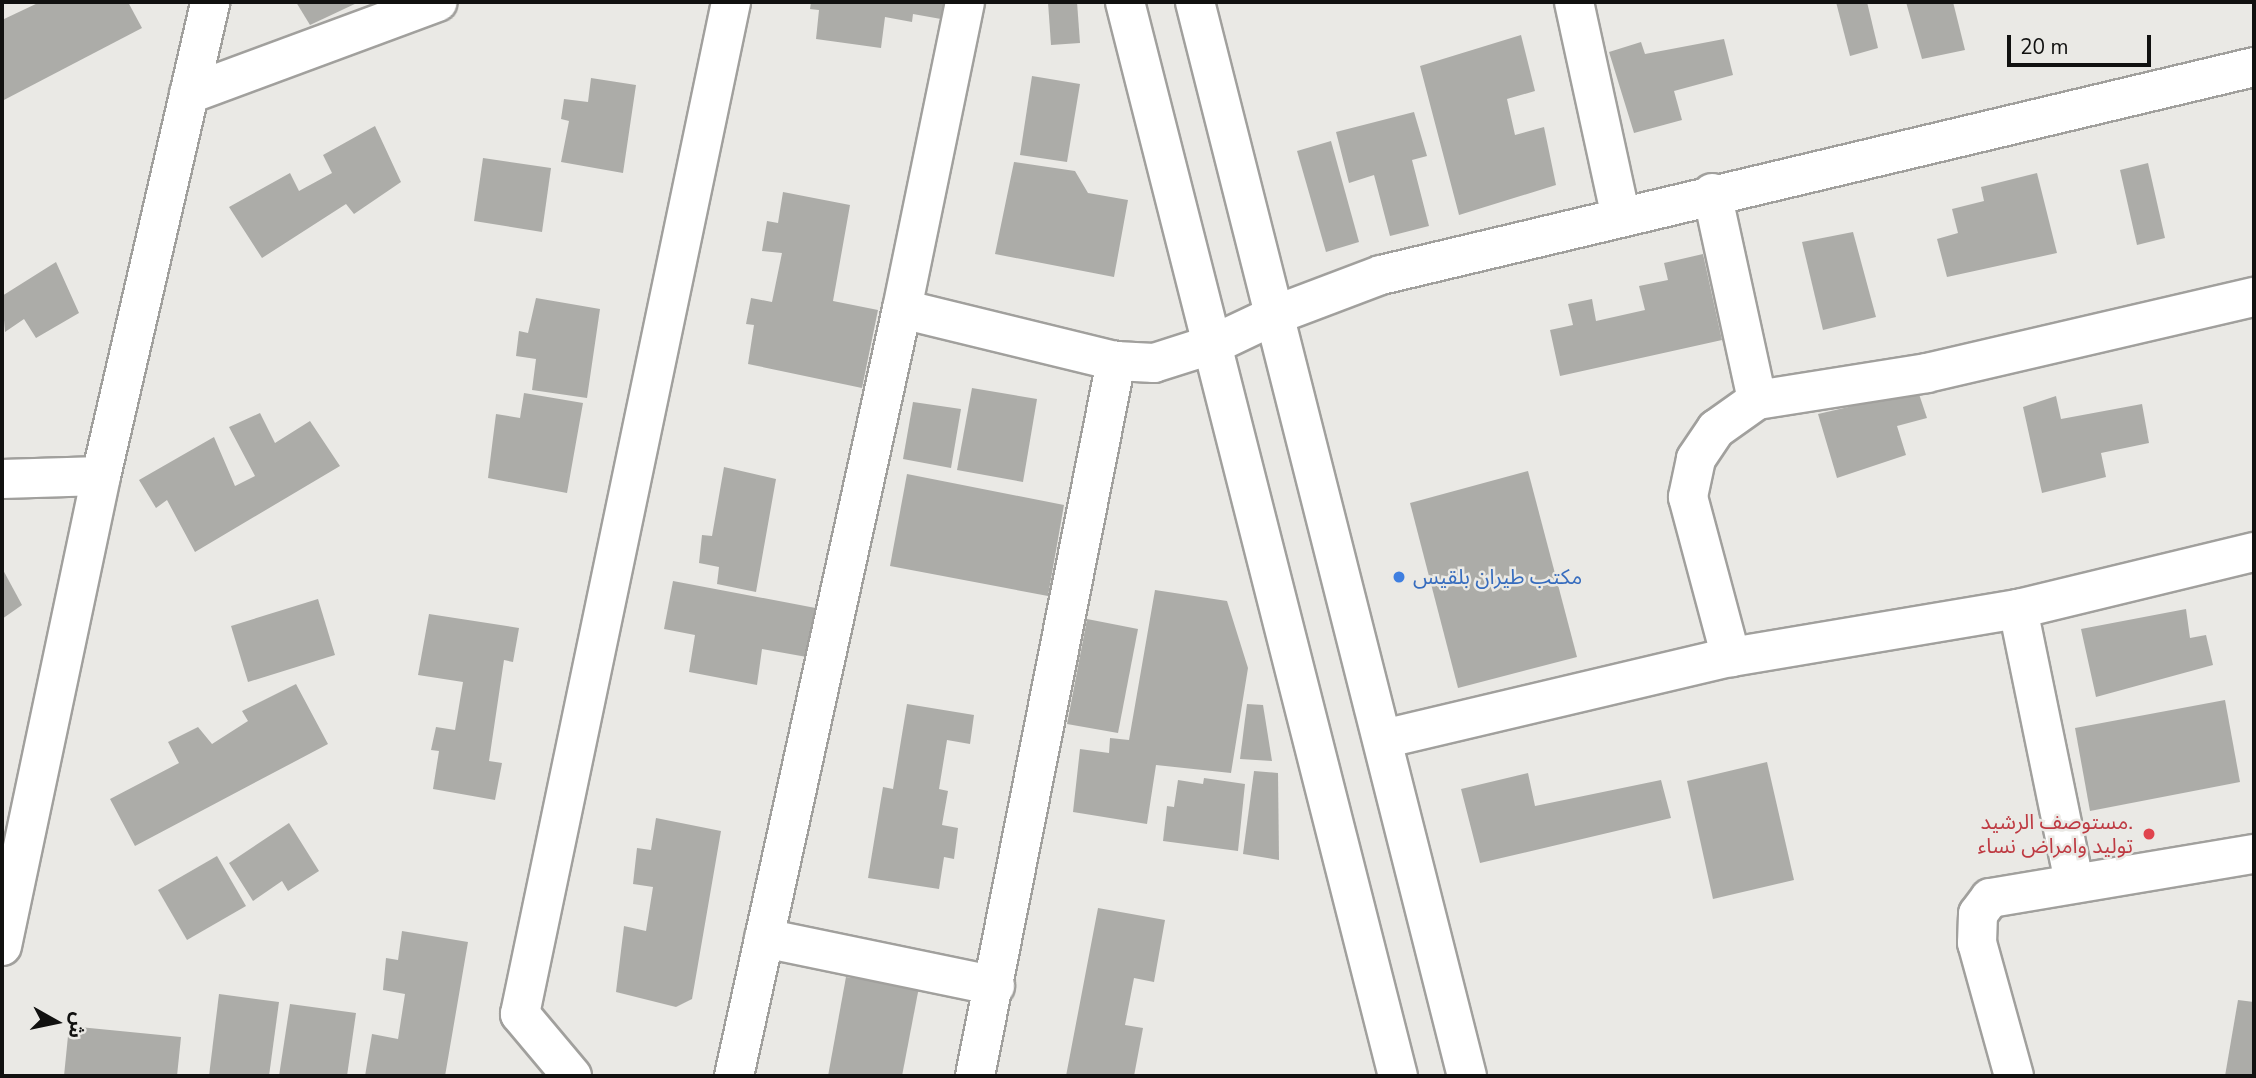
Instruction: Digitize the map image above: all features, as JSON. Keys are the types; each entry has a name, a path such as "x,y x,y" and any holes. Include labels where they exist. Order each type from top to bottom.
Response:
{"street":[{"path":"2,946 101,476 210,2"},
{"path":"189,94 439,2"},
{"path":"572,1076 520,1014 731,2"},
{"path":"734,1076 902,309 965,2"},
{"path":"1125,2 1398,1076"},
{"path":"1195,2 1466,1076"},
{"path":"1574,2 1622,217"},
{"path":"902,309 1116,361 1154,363 1214,344 1275,315 1381,275 1712,193 2254,67"},
{"path":"1712,193 1758,400"},
{"path":"1731,657 1688,497 1696,459 1716,429 1758,400 1927,373 2254,297"},
{"path":"975,1076 995,986 1116,361"},
{"path":"2,479 101,476"},
{"path":"1383,739 1731,657 2018,609 2254,552"},
{"path":"2018,609 2074,882"},
{"path":"2014,1076 1977,943 1978,914 1990,898 2005,893 2254,854"},
{"path":"764,938 995,986"}],"building":[{"path":"40,2 128,2 142,28 2,101 2,20"},
{"path":"296,2 359,2 310,25"},
{"path":"811,2 944,2 941,19 913,14 912,22 885,17 881,48 816,39 819,10 810,9"},
{"path":"1048,2 1077,2 1080,43 1051,45"},
{"path":"1836,2 1867,2 1878,48 1850,56"},
{"path":"1906,2 1953,2 1965,50 1922,59"},
{"path":"1521,35 1535,91 1507,99 1515,135 1544,127 1556,185 1459,215 1420,66"},
{"path":"1724,39 1733,75 1674,91 1682,120 1634,133 1609,52 1641,42 1645,54"},
{"path":"1032,76 1080,84 1067,162 1020,155"},
{"path":"591,78 636,85 623,173 561,162 569,121 561,119 564,99 588,102"},
{"path":"1414,112 1427,156 1412,160 1429,226 1390,236 1374,175 1349,183 1336,132"},
{"path":"375,126 401,182 354,214 346,204 262,258 229,207 290,173 299,191 332,173 323,155"},
{"path":"1331,141 1359,242 1326,252 1297,151"},
{"path":"483,158 551,168 542,232 474,221"},
{"path":"1014,162 1075,171 1088,193 1128,200 1114,277 995,254"},
{"path":"2148,163 2165,238 2137,245 2120,170"},
{"path":"2037,173 2057,253 1947,277 1937,239 1958,233 1952,209 1984,201 1981,187"},
{"path":"783,192 850,205 833,301 878,310 862,388 748,364 754,325 746,324 751,298 772,302 782,253 762,251 767,221 778,223"},
{"path":"1853,232 1876,317 1823,330 1802,242"},
{"path":"1703,254 1722,340 1560,376 1550,330 1573,325 1568,304 1592,299 1596,321 1645,310 1639,286 1668,280 1664,263"},
{"path":"56,262 79,313 36,338 24,319 5,332 2,296"},
{"path":"536,298 600,309 587,398 532,390 536,359 516,356 519,331 528,333"},
{"path":"972,388 1037,399 1023,482 957,470"},
{"path":"1918,391 1927,418 1897,426 1906,455 1837,478 1818,414"},
{"path":"524,393 583,403 567,493 488,478 496,414 520,418"},
{"path":"2056,396 2061,419 2142,404 2149,443 2101,453 2106,477 2042,493 2023,407"},
{"path":"913,402 961,409 951,468 903,459"},
{"path":"260,413 275,443 310,421 340,466 195,552 167,500 156,508 139,480 214,437 235,486 255,476 229,427"},
{"path":"724,467 776,479 756,592 717,584 719,567 699,563 702,535 712,536"},
{"path":"1528,471 1577,657 1458,688 1410,503"},
{"path":"907,474 1064,505 1048,596 890,566"},
{"path":"2,568 22,605 2,619"},
{"path":"673,581 826,610 818,659 762,649 757,685 689,672 695,635 664,629"},
{"path":"1155,590 1227,601 1248,668 1231,773 1156,765 1147,824 1073,812 1080,749 1109,753 1110,738 1129,740"},
{"path":"318,599 335,655 248,682 231,626"},
{"path":"2186,609 2190,638 2206,635 2213,665 2096,697 2081,629"},
{"path":"429,614 519,628 513,662 504,660 489,761 502,763 495,800 433,789 439,751 431,750 436,727 455,730 463,682 418,675"},
{"path":"1087,619 1138,629 1118,733 1067,724"},
{"path":"296,684 328,744 135,846 110,799 179,763 168,742 198,727 212,744 248,721 242,711"},
{"path":"2225,700 2240,782 2090,811 2075,728"},
{"path":"907,704 974,715 970,744 947,740 939,789 948,791 942,825 958,828 954,859 944,857 939,889 868,878 883,787 893,789"},
{"path":"1247,704 1263,705 1272,761 1240,759"},
{"path":"1767,762 1794,880 1713,899 1687,781"},
{"path":"1254,771 1278,773 1279,860 1243,854"},
{"path":"1528,773 1535,806 1661,780 1671,818 1480,863 1461,789"},
{"path":"1204,778 1245,784 1238,851 1163,841 1167,806 1174,807 1178,780 1203,784"},
{"path":"656,818 721,831 692,999 676,1007 616,992 624,926 646,931 653,887 633,884 637,848 651,850"},
{"path":"289,823 319,871 288,891 282,881 253,901 229,863"},
{"path":"217,856 246,906 187,940 158,890"},
{"path":"1098,908 1165,920 1154,982 1134,978 1125,1025 1143,1028 1134,1076 1066,1076"},
{"path":"402,931 468,942 445,1076 365,1076 372,1034 398,1039 405,994 383,990 386,958 398,960"},
{"path":"846,977 919,987 902,1076 828,1076"},
{"path":"219,994 279,1002 269,1076 209,1076"},
{"path":"2238,1000 2254,1002 2254,1076 2225,1076"},
{"path":"290,1004 356,1013 347,1076 279,1076"},
{"path":"69,1026 181,1037 177,1076 64,1076"}],"place":[{"name":"مكتب طيران بلقيس","path":"1399,577"},
{"name":"مستوصف الرشيد. توليد وامراض نساء","path":"2149,834"}]}
